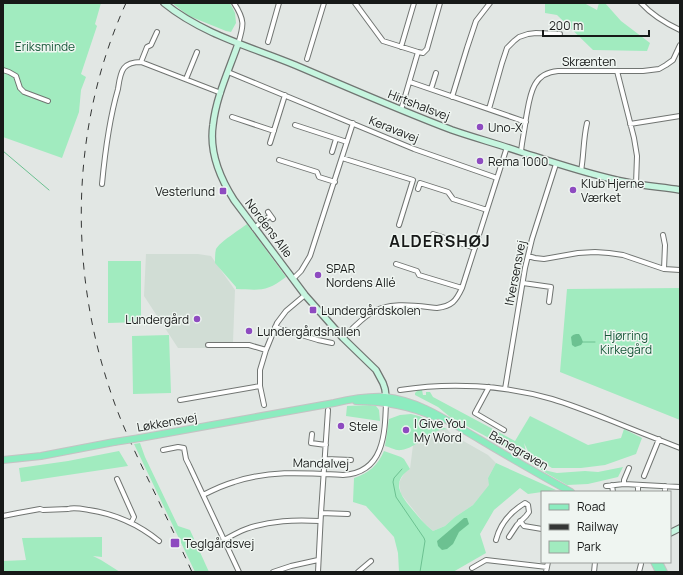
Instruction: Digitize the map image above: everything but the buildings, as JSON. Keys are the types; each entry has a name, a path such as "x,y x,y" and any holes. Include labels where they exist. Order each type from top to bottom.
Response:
{"main road":[{"name":"Løkkensvej","path":"3,460 41,456 364,397 386,400"},
{"name":"Banegraven","path":"386,400 410,403 435,413 569,491"},
{"path":"654,563 659,572"},
{"path":"660,563 664,572"}],"street":[{"name":"Hirtshalsvej","path":"164,3 191,21 238,44 270,55 401,110 453,130 581,171 636,184 680,190"},
{"path":"234,3 242,18 242,30 238,44"},
{"path":"268,42 279,3"},
{"path":"307,59 324,3"},
{"path":"355,3 383,41 423,53 427,49 440,3"},
{"path":"401,47 414,3"},
{"path":"452,97 476,21 490,3"},
{"path":"641,3 647,10 662,21 680,30"},
{"path":"141,62 147,47 151,45 157,32"},
{"path":"489,109 507,48 524,34 560,34"},
{"name":"Nordens Alle","path":"238,44 221,93 213,126 212,139 214,155 218,168 227,189 254,228 293,279 343,338 379,374 385,389 386,400"},
{"name":"Skrænten","path":"521,152 529,99 537,81 543,76 551,72 558,71 643,71 659,69 673,60 680,45"},
{"path":"186,79 197,52"},
{"path":"401,110 418,52"},
{"path":"102,184 107,138 114,103 125,67 136,62 141,62 221,93"},
{"path":"3,70 16,76 20,88 24,92 48,101"},
{"path":"617,71 638,156 636,184"},
{"name":"Keravavej","path":"228,72 414,149 497,178"},
{"path":"431,89 436,73"},
{"path":"410,82 526,122"},
{"path":"270,143 285,95"},
{"path":"630,124 680,116"},
{"path":"232,117 274,131"},
{"path":"293,279 301,271 310,256 353,123"},
{"path":"581,171 587,123"},
{"path":"295,125 347,142"},
{"path":"332,152 336,138"},
{"path":"343,338 365,317 378,309 393,306 438,308 452,303 458,298 507,147"},
{"path":"342,158 413,180 399,225"},
{"path":"279,160 316,172 319,176 334,182"},
{"name":"Ifversensvej","path":"505,389 528,256 556,164"},
{"path":"418,190 420,184 448,192 453,199 487,210"},
{"path":"254,228 270,216"},
{"path":"433,234 474,248"},
{"path":"663,235 665,250 664,269"},
{"path":"528,256 544,258 578,252 609,253 623,255 664,269 680,270"},
{"path":"396,264 417,271 419,274 462,288"},
{"path":"523,283 551,288 549,302"},
{"path":"264,405 260,386 260,370 266,350 277,323 286,311 306,295"},
{"path":"275,327 318,340 332,342"},
{"path":"208,345 249,345 266,350"},
{"path":"180,400 260,386"},
{"path":"400,390 418,387 462,386 489,387 537,395 570,405 680,448"},
{"path":"489,387 475,413 504,430"},
{"name":"Mandalvej","path":"203,495 234,481 260,475 285,472 343,475 357,473 363,470 374,461 380,448 385,418 386,400"},
{"path":"318,572 328,410"},
{"path":"312,434 312,444 326,445"},
{"path":"644,476 659,439"},
{"path":"163,450 178,447 184,448 186,459 239,572"},
{"path":"325,459 351,460"},
{"path":"624,484 629,468"},
{"path":"117,479 134,517 131,523"},
{"path":"606,486 624,484 680,487"},
{"path":"612,485 612,491"},
{"path":"638,485 638,491"},
{"path":"665,486 665,491"},
{"path":"496,540 506,518 518,507 526,503 529,512 520,521 509,537"},
{"path":"3,516 40,509 85,509 114,515 149,532 159,540"},
{"path":"321,513 348,514"},
{"path":"224,540 245,529 270,522 297,520 320,521"},
{"path":"520,521 524,526 541,529"},
{"path":"671,528 680,524"},
{"path":"671,532 680,528"},
{"path":"273,572 318,560"},
{"path":"472,568 486,560 547,564 546,572"},
{"path":"358,572 371,561"},
{"path":"639,572 641,564"}],"shaded area":[{"name":"Lundergård","path":"146,254 198,254 211,256 235,290 233,342 206,342 206,348 178,348 144,296"},
{"path":"579,334 583,342 581,345 575,347 572,345 571,337"},
{"path":"447,429 451,434 488,455 496,463 488,478 490,485 473,505 445,526 433,531 424,523 401,494 399,483 405,472 410,469 413,445 439,430"},
{"path":"464,518 467,518 469,524 459,532 453,544 447,549 442,550 438,546 437,541"}],"green space":[{"name":"Eriksminde","path":"3,3 101,3 95,24 97,26 81,74 86,77 81,90 79,112 62,158 3,137"},
{"path":"172,3 230,3 235,13 236,23 231,32 226,31 189,16"},
{"path":"542,3 584,3 597,10 599,3 605,3 621,21 650,43 647,51 593,50 557,15 545,13 545,4"},
{"path":"247,224 286,277 268,288 258,290 236,289 236,287 215,263 216,249 218,246"},
{"path":"108,261 141,261 141,322 108,323"},
{"name":"Hjørring Kirkegård","path":"680,288 680,420 560,372 567,289"},
{"path":"169,335 171,393 133,394 132,336"},
{"path":"419,389 422,390 423,395 426,395 426,392 430,392 433,397 515,441 530,416 588,445 621,438 624,429 642,438 636,454 605,465 581,468 552,468 530,455 524,443 527,456 538,463 544,470 557,473 585,471 598,472 623,467 618,477 588,484 567,485 515,452 450,417 438,407 415,395"},
{"path":"347,406 376,406 379,410 380,421 346,416"},
{"path":"411,414 419,416 447,429 434,432 407,449 397,450 385,446 389,419 400,415"},
{"path":"140,443 145,457 178,526 190,530 209,572 195,572 134,444"},
{"path":"119,451 128,466 21,482 19,468 68,461"},
{"path":"384,451 404,459 410,469 404,474 399,483 401,493 411,508 433,531 445,526 473,505 489,485 488,478 496,463 556,490 528,494 520,488 494,510 480,534 486,553 453,572 399,572 398,553 394,537 366,506 353,502 354,478 364,474 379,460"},
{"path":"102,537 102,557 93,556 120,572 3,572 3,561 26,560 22,538"}],"waterway":[{"path":"3,151 49,190"},
{"path":"583,342 595,342"},
{"path":"402,469 394,478 393,482 396,497 425,541 420,572"}],"railway":[{"path":"126,3 108,49 94,97 86,146 82,195 82,245 87,294 96,342 118,413 132,446 192,572"}],"place":[{"name":"Uno-X","path":"480,127"},
{"name":"Rema 1000","path":"480,161"},
{"name":"Klub Hjerne Værket","path":"573,190"},
{"name":"Vesterlund","path":"223,191"},
{"name":"SPAR Nordens Allé","path":"318,275"},
{"name":"Lundergårdskolen","path":"313,310"},
{"name":"Lundergård","path":"197,319"},
{"name":"Lundergårdshallen","path":"249,331"},
{"name":"Stele","path":"341,426"},
{"name":"I Give You My Word","path":"406,430"},
{"name":"Teglgårdsvej","path":"175,543"}],"district":[{"name":"ALDERSHØJ","path":"440,241"}]}
